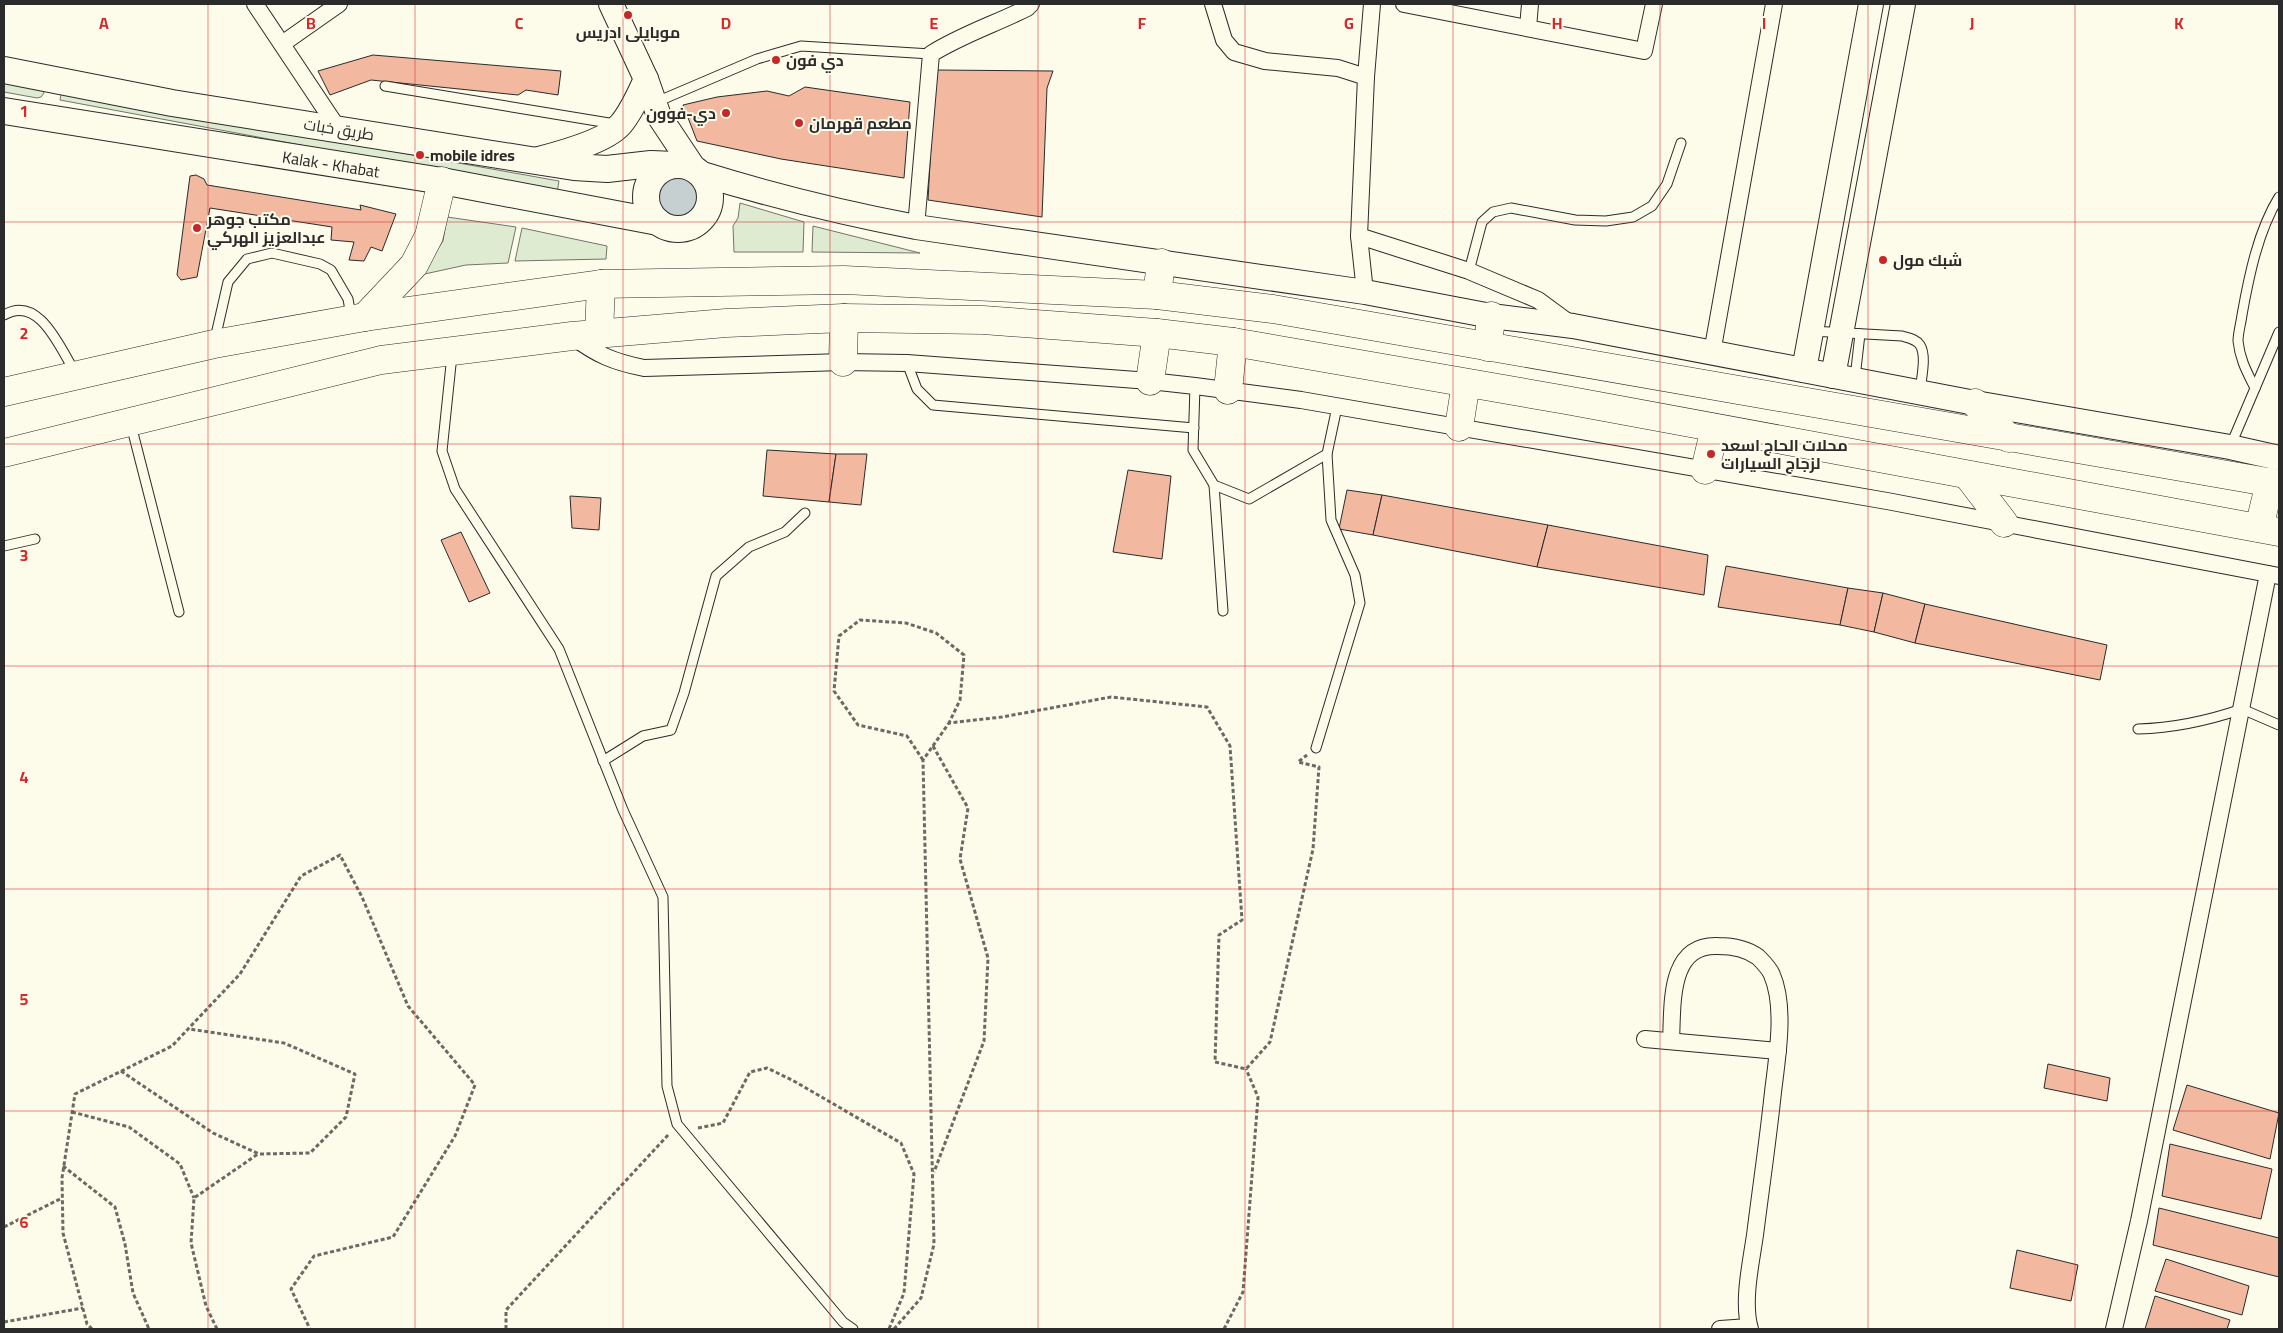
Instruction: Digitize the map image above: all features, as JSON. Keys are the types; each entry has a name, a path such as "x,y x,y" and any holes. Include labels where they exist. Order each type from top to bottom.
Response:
{"highway":[{"path":"358,319 414,265 429,236 442,181"},
{"path":"1157,295 1161,262"},
{"path":"4,392 214,344 358,319 601,284 844,280 1157,295 1272,309 2009,438 2276,475 2269,530 1233,342 1157,333 984,320 844,318 726,323 572,336 381,360 130,420 4,453"},
{"path":"599,335 601,284"},
{"path":"1488,347 1491,316"},
{"path":"843,362 844,318"},
{"path":"1150,380 1157,333"},
{"path":"1228,390 1233,342"},
{"path":"1459,427 1466,383"},
{"path":"1975,403 2009,438"},
{"path":"1705,470 1714,428"},
{"path":"1968,476 2004,523"}],"main road":[{"path":"611,4 646,79 659,116 690,169 704,179 710,194 710,203 703,218 697,223 681,229 673,229 658,222 648,208 647,192 650,184 660,171 690,169 824,208 916,227 1365,292 1491,316 1573,326 1975,403 2230,447 2276,475"},
{"path":"1804,370 1871,4"},
{"path":"1844,378 1903,4"},
{"name":"طريق خبات","path":"4,70 172,103 574,167 607,169 650,164 690,169"},
{"path":"535,160 570,151 604,136 620,125 634,104 646,79"},
{"name":"Kalak - Khabat","path":"4,111 442,181 658,222"}],"street":[{"path":"255,4 340,130"},
{"path":"282,44 339,4"},
{"path":"916,227 931,54 954,40 988,27 1032,4"},
{"path":"1213,4 1224,40 1234,52 1265,61 1338,68 1366,77"},
{"path":"1365,292 1359,236 1366,77 1372,4"},
{"path":"1404,4 1644,51 1654,4"},
{"path":"1528,28 1530,4"},
{"path":"1712,353 1774,4"},
{"path":"1359,236 1469,271 1538,300 1573,326"},
{"path":"572,336 593,352 618,363 644,368 843,362 907,363 1150,380 1301,400 2004,523 2274,575 2242,709 2139,1221 2114,1329"},
{"path":"1671,1040 1673,999 1677,975 1689,954 1704,945 1734,946 1757,956 1772,974 1777,995 1778,1051 1748,1279 1750,1328 1720,1329"},
{"path":"1645,1039 1778,1051"}],"lane":[{"path":"654,103 757,59 801,46 931,54"},
{"path":"385,86 620,125"},
{"path":"1469,271 1482,222 1493,212 1511,208 1575,220 1606,221 1633,217 1652,206 1667,184 1681,143"},
{"path":"2255,388 2241,362 2238,339 2245,300 2259,244 2279,197"},
{"path":"214,344 228,282 247,259 272,253 320,264 331,270 358,319"},
{"path":"4,315 12,310 25,309 42,319 77,375"},
{"path":"1811,331 1902,336 1915,340 1920,346 1923,357 1920,392"},
{"path":"2230,447 2279,332"},
{"path":"452,352 442,451 455,489 559,649 623,810 663,897 667,1086 677,1124 843,1322 853,1329"},
{"path":"907,363 917,389 933,405 1194,428"},
{"path":"1195,386 1193,450 1214,485 1223,611"},
{"path":"1316,748 1360,603 1355,575 1331,520 1327,454 1337,407"},
{"path":"130,420 179,612"},
{"path":"1214,485 1249,499 1327,454"},
{"path":"603,761 643,736 671,730 684,693 716,576 749,547 785,532 806,513"},
{"path":"4,546 35,539"},
{"path":"2138,730 2170,728 2210,720 2242,709 2279,725"}],"path":[{"path":"894,1329 921,1298 934,1244 923,760 907,736 858,725 834,692 839,636 860,620 906,623 936,633 964,655 960,700 949,723 923,760"},
{"path":"949,723 1002,717 1111,697 1207,707 1230,746 1242,920 1219,935 1215,1062 1246,1069"},
{"path":"933,746 968,808 960,859 988,958 984,1042 933,1175"},
{"path":"1246,1069 1270,1042 1314,849 1319,767 1298,762 1316,748"},
{"path":"92,1329 87,1324 63,1233 63,1166 75,1094 172,1046 240,974 301,876 340,855 362,897 408,1006 475,1085 455,1136 393,1237 314,1256 291,1289 310,1329"},
{"path":"122,1071 214,1133 259,1154 310,1153 346,1117 355,1074 284,1043 188,1029"},
{"path":"506,1329 506,1310 677,1124 700,1128 723,1123 750,1072 767,1068 792,1080 900,1143 914,1174 904,1293 889,1329"},
{"path":"1224,1329 1243,1292 1258,1097 1246,1069"},
{"path":"72,1112 129,1127 180,1164 194,1198 190,1243 206,1306 217,1329"},
{"path":"194,1198 259,1154"},
{"path":"63,1166 115,1207 126,1244 133,1293 149,1329"},
{"path":"4,1228 62,1198"},
{"path":"4,1322 83,1308"}],"green space":[{"path":"4,80 42,89 44,93 41,97 37,98 4,92"},
{"path":"66,93 559,181 557,193 60,100 61,94"},
{"path":"740,203 804,222 803,252 734,252 733,226 738,218"},
{"path":"447,217 516,227 508,263 466,265 420,275 443,241"},
{"path":"813,226 920,253 812,252"},
{"path":"522,228 607,246 606,259 515,261"}],"shaded area":[{"path":"684,174 698,183 701,206 691,219 680,224 669,222 661,216 656,207 655,197 658,187 668,179"}],"building":[{"path":"373,55 561,71 558,95 526,90 518,95 371,80 330,95 318,71"},
{"path":"935,70 1053,71 1047,88 1042,217 928,200"},
{"name":"مطعم قهرمان","path":"805,87 910,102 904,178 781,159 697,141 683,105 717,97 767,91 789,96"},
{"path":"196,175 204,179 207,185 361,210 360,205 396,214 382,251 371,247 364,261 349,260 354,242 331,240 332,227 210,208 197,277 181,280 177,275 190,176"},
{"path":"767,450 836,454 829,502 763,496"},
{"path":"836,454 867,454 861,505 829,502"},
{"path":"1128,470 1171,476 1162,559 1113,552"},
{"path":"1347,490 1382,495 1373,535 1339,529"},
{"path":"1382,495 1548,525 1537,567 1373,535"},
{"path":"570,496 601,498 599,530 572,528"},
{"path":"1548,525 1708,555 1704,595 1537,567"},
{"path":"461,532 490,593 469,602 441,540"},
{"path":"1726,566 1848,588 1840,625 1718,607"},
{"path":"1848,588 1883,593 1874,632 1840,625"},
{"path":"1883,593 1925,604 1915,643 1874,632"},
{"path":"1925,604 2107,645 2100,680 1915,643"},
{"path":"2048,1064 2110,1078 2107,1101 2044,1088"},
{"path":"2187,1085 2279,1113 2270,1159 2173,1130"},
{"path":"2170,1144 2272,1169 2261,1219 2162,1196"},
{"path":"2159,1208 2279,1238 2279,1277 2153,1245"},
{"path":"2017,1250 2078,1265 2071,1301 2010,1288"},
{"path":"2166,1259 2249,1286 2242,1315 2155,1291"},
{"path":"2155,1296 2230,1320 2227,1329 2145,1329"}],"place":[{"name":"موبايلى ادريس","path":"628,15"},
{"name":"دي فون","path":"776,60"},
{"name":"دي-فوون","path":"726,113"},
{"name":"مطعم قهرمان","path":"799,123"},
{"name":"mobile idres","path":"420,155"},
{"name":"مكتب جوهر عبدالعزيز الهركي","path":"197,228"},
{"name":"شبك مول","path":"1883,260"},
{"name":"محلات الحاج اسعد لزجاج السيارات","path":"1711,454"}]}
